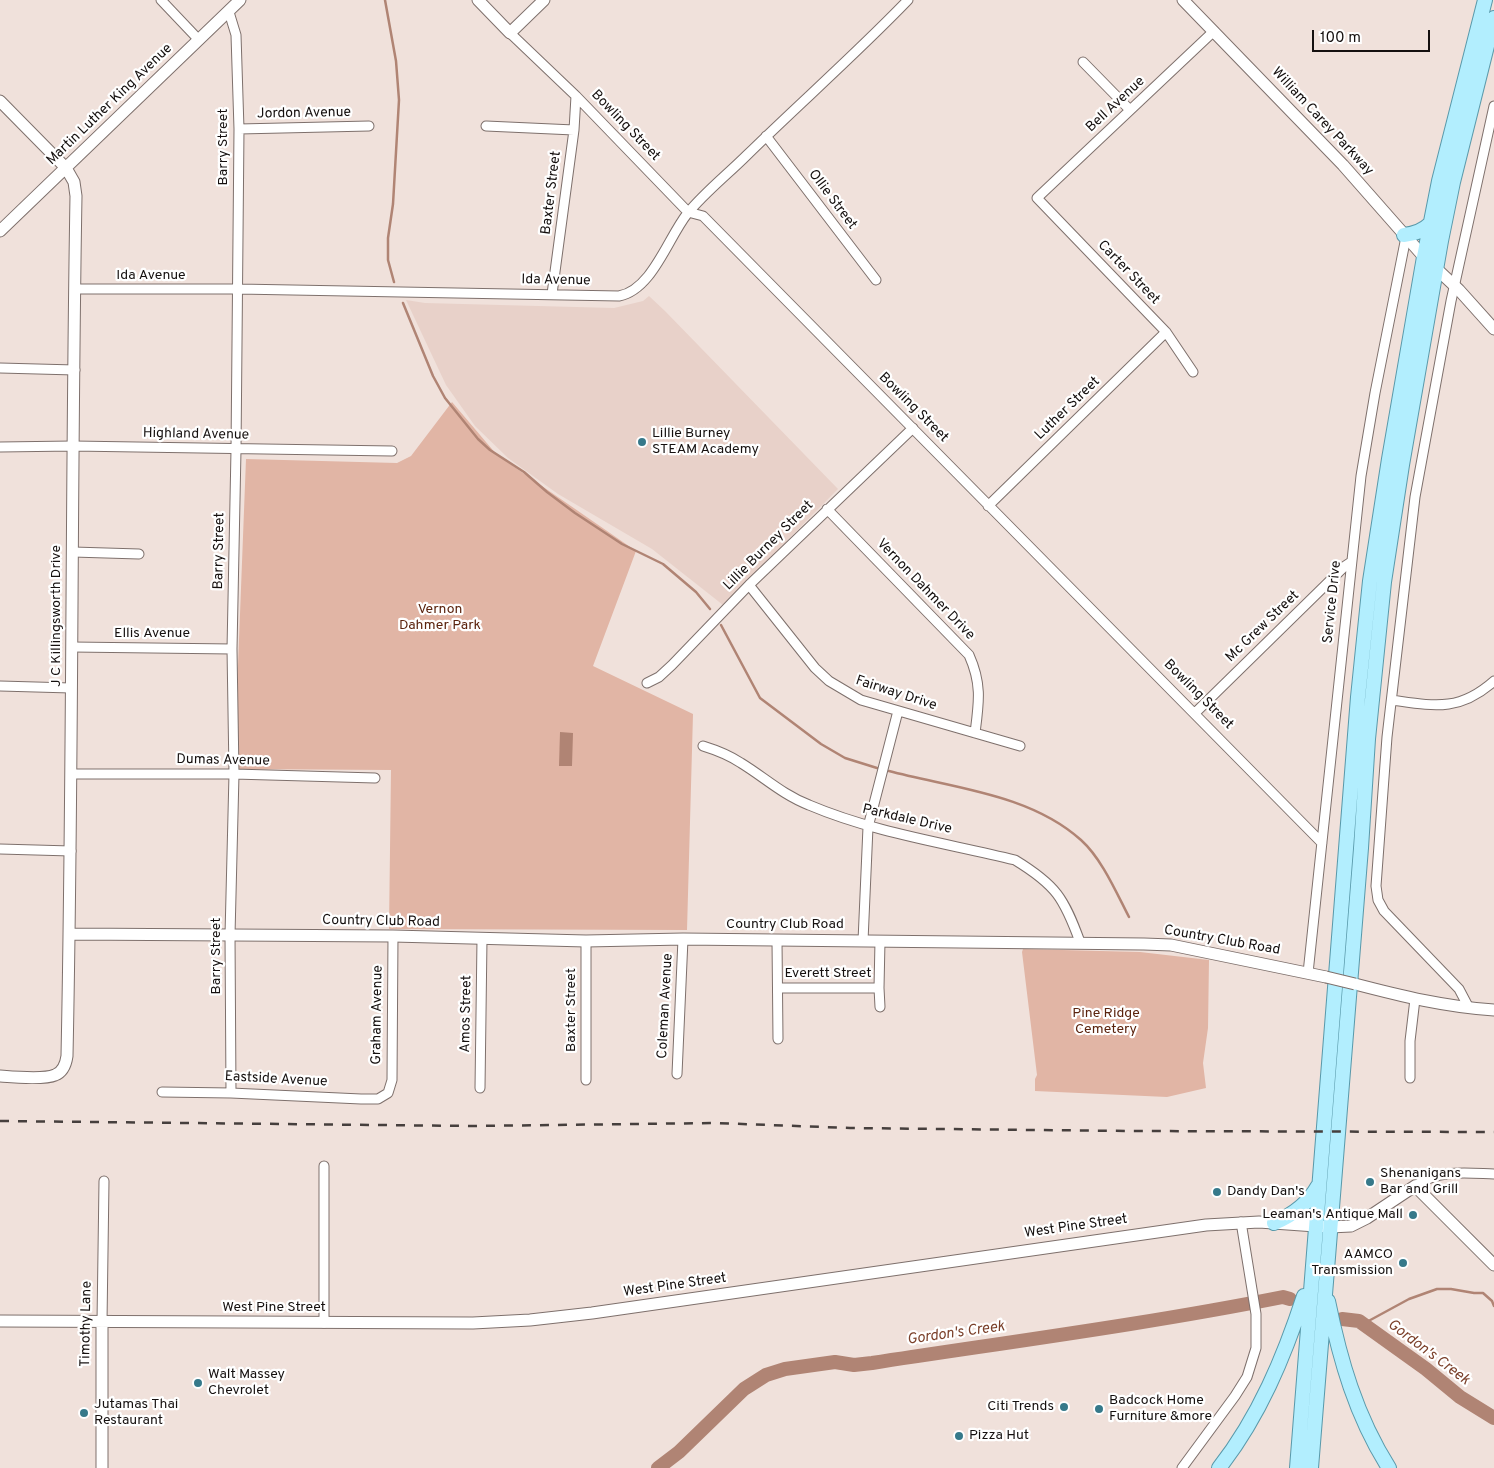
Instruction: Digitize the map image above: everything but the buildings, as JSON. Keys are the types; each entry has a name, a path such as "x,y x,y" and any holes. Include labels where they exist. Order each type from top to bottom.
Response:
{"main road":[{"path":"1219,1468 1253,1416 1276,1370 1311,1276 1323,1226 1360,857 1377,582 1389,459 1431,223 1452,126 1484,0"},
{"path":"1311,1468 1324,1284 1320,1183 1358,697 1377,582 1402,465 1453,182 1494,18"},
{"path":"1405,236 1416,234 1431,223"},
{"path":"1274,1223 1288,1217 1301,1208 1313,1195 1320,1183"},
{"path":"1297,1468 1311,1276"},
{"path":"1324,1284 1337,1342 1352,1394 1365,1426 1389,1468"}],"street":[{"path":"161,0 199,40"},
{"name":"Martin Luther King Avenue","path":"0,231 240,0"},
{"name":"Bowling Street","path":"478,0 576,96 688,212 703,216 779,295 1195,713 1322,844"},
{"path":"510,33 544,0"},
{"name":"Ida Avenue","path":"75,289 238,289 619,296 627,294 650,274 675,230 688,212 766,136 862,48 908,0"},
{"name":"William Carey Parkway","path":"1183,0 1342,165 1424,257 1494,329"},
{"name":"Barry Street","path":"228,12 236,35 238,129 238,289 232,649 234,774 230,935 231,1093"},
{"name":"Bell Avenue","path":"1036,198 1214,31"},
{"path":"1083,62 1130,110"},
{"name":"Baxter Street","path":"552,294 574,130 576,96"},
{"path":"0,101 66,168"},
{"path":"1469,1008 1458,989 1384,911 1378,900 1376,877 1386,747 1415,497 1454,286 1494,106"},
{"name":"Jordon Avenue","path":"238,129 369,126"},
{"path":"486,126 574,130"},
{"name":"Ollie Street","path":"766,136 876,280"},
{"name":"J C Killingsworth Drive","path":"0,1076 55,1075 64,1066 67,1056 72,774 72,552 76,190 73,179 66,168"},
{"name":"Carter Street","path":"1036,198 1166,332 1193,372"},
{"name":"Service Drive","path":"1308,973 1351,562 1366,440 1405,236"},
{"name":"Luther Street","path":"988,506 1166,332"},
{"path":"0,368 74,370"},
{"name":"Lillie Burney Street","path":"647,683 659,677 672,665 749,585 913,428"},
{"name":"Highland Avenue","path":"0,447 73,446 392,451"},
{"name":"Vernon Dahmer Drive","path":"827,509 969,655 974,666 980,694 975,732"},
{"path":"72,552 139,554"},
{"name":"Mc Grew Street","path":"1195,713 1351,562"},
{"path":"1377,582 1404,585"},
{"name":"Fairway Drive","path":"749,585 815,668 829,681 861,700 1020,746"},
{"name":"Ellis Avenue","path":"72,647 232,649"},
{"path":"1392,700 1433,706 1448,704 1462,701 1475,695 1494,681"},
{"path":"0,686 72,688"},
{"path":"863,940 868,827 898,711"},
{"name":"Parkdale Drive","path":"703,746 721,752 740,762 786,794 806,805 868,827 1015,860 1035,872 1062,899 1080,942"},
{"name":"Dumas Avenue","path":"72,774 234,774 374,778"},
{"path":"0,849 71,851"},
{"name":"Country Club Road","path":"70,934 393,936 586,941 683,939 1080,942 1171,946 1308,973 1415,999 1494,1010"},
{"name":"Graham Avenue","path":"388,1093 392,1080 393,936"},
{"name":"Amos Street","path":"480,1088 482,939"},
{"name":"Coleman Avenue","path":"677,1074 683,939"},
{"path":"777,940 778,1039"},
{"name":"Baxter Street","path":"586,941 586,1080"},
{"name":"Everett Street","path":"880,941 880,1007"},
{"name":"Everett Street","path":"778,988 879,988"},
{"path":"1410,1078 1410,1041 1415,999"},
{"name":"Eastside Avenue","path":"162,1092 361,1099 378,1099 388,1093"},
{"path":"324,1166 324,1324"},
{"path":"1494,1174 1449,1172 1415,1186 1494,1265"},
{"name":"Timothy Lane","path":"102,1468 104,1180"},
{"name":"West Pine Street","path":"0,1321 324,1324 473,1323 530,1320 592,1313 1171,1229 1241,1222 1351,1226 1415,1186"},
{"path":"1182,1468 1224,1412 1247,1376 1256,1348 1256,1314 1241,1222"}],"shaded area":[{"name":"Lillie Burney STEAM Academy","path":"649,296 838,489 723,605 652,549 558,494 508,458 475,426 446,385 406,300 425,303 614,308 643,301"},
{"path":"560,732 573,733 572,766 559,766"}],"green space":[{"name":"Vernon Dahmer Park","path":"452,402 497,455 636,551 593,666 693,714 687,930 389,929 391,770 234,769 246,459 397,463 411,456"},
{"name":"Pine Ridge Cemetery","path":"1023,949 1140,952 1209,960 1208,1028 1203,1063 1206,1088 1167,1097 1035,1091 1037,1075"}],"waterway":[{"path":"385,0 396,61 399,100 393,204 388,238 388,260 394,282"},
{"path":"403,303 433,376 445,398 478,439 490,450 524,472 575,513 622,544 663,564 696,592 710,609"},
{"path":"721,625 760,698 821,744 845,758 877,768"},
{"path":"889,771 1015,802 1061,825 1081,840 1096,857 1129,917"},
{"path":"1363,1324 1409,1299 1437,1289 1483,1293 1492,1301 1494,1306"},
{"name":"Gordon's Creek","path":"658,1468 679,1452 744,1389 766,1375 785,1369 835,1362 854,1365 872,1363 1129,1324 1283,1297 1290,1299"},
{"name":"Gordon's Creek","path":"1342,1319 1359,1321 1426,1369 1460,1397 1494,1418"}],"railway":[{"path":"0,1121 471,1126 716,1123 850,1128 1494,1132"}],"place":[{"name":"Lillie Burney STEAM Academy","path":"642,442"},
{"name":"Shenanigans Bar and Grill","path":"1370,1182"},
{"name":"Dandy Dan's","path":"1217,1192"},
{"name":"Leaman's Antique Mall","path":"1413,1215"},
{"name":"AAMCO Transmission","path":"1403,1263"},
{"name":"Walt Massey Chevrolet","path":"198,1383"},
{"name":"Citi Trends","path":"1064,1407"},
{"name":"Badcock Home Furniture &more","path":"1099,1409"},
{"name":"Jutamas Thai Restaurant","path":"84,1413"},
{"name":"Pizza Hut","path":"959,1436"}]}
